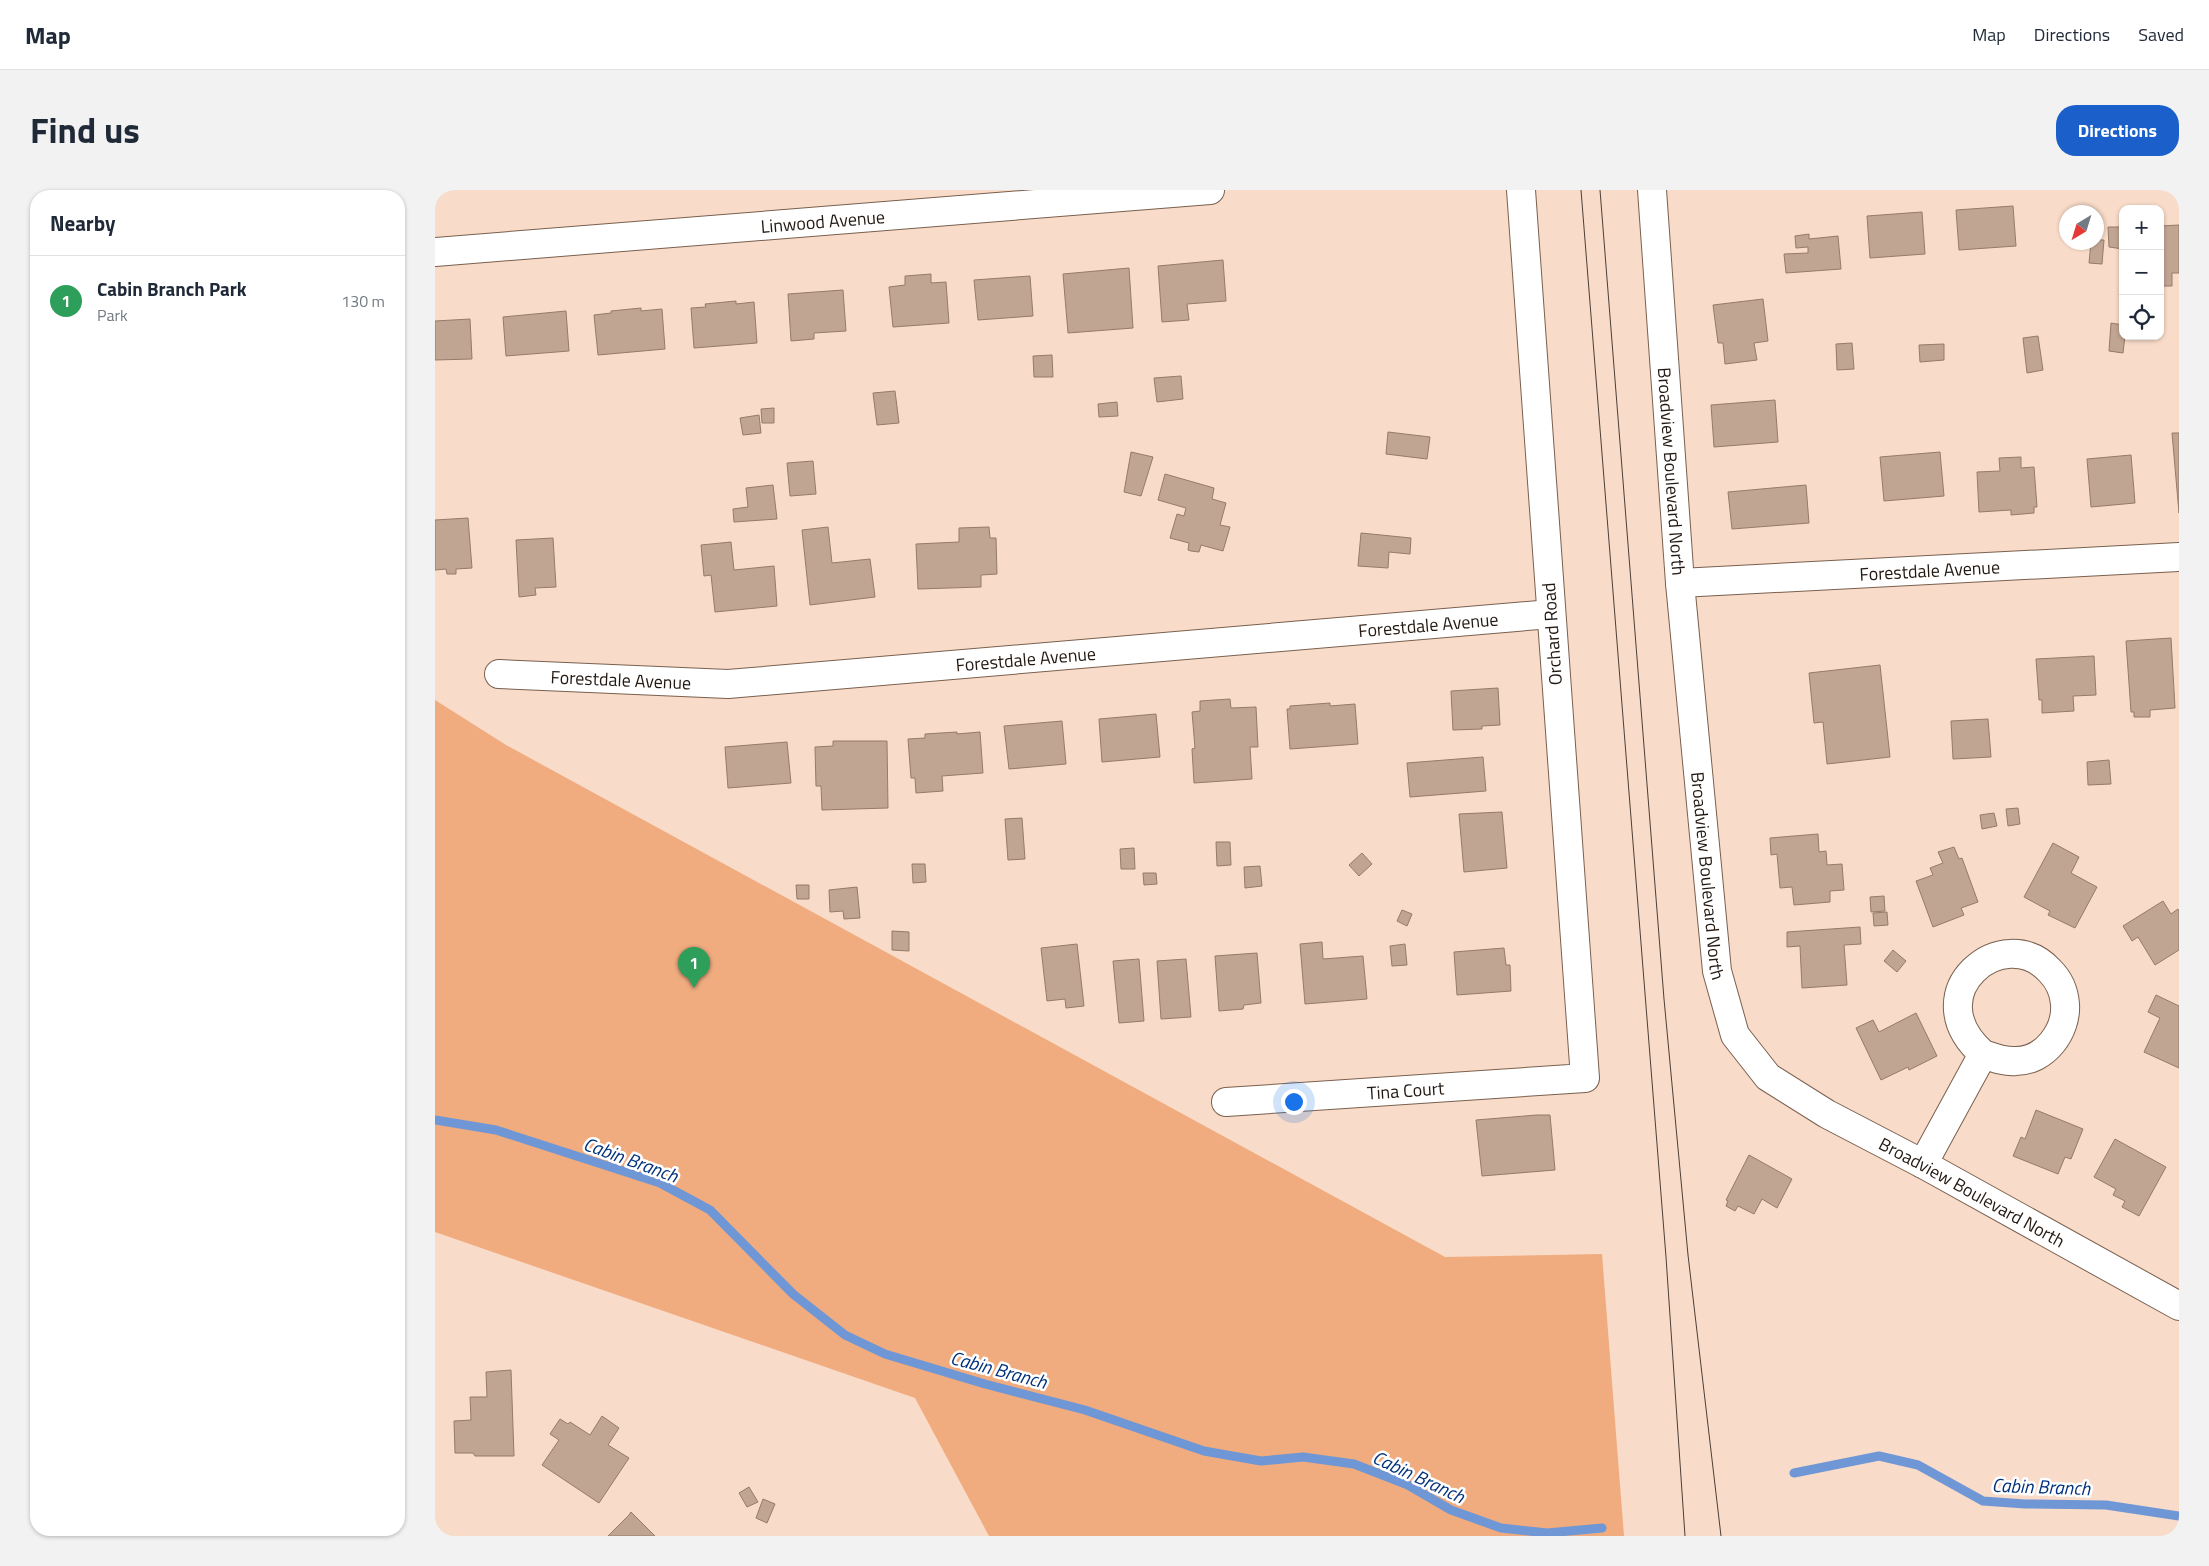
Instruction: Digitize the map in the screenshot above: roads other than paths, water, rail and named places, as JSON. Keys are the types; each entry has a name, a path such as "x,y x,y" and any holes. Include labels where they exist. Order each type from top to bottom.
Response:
{"street":[{"name":"Linwood Avenue","path":"435,252 1210,190"},
{"name":"Orchard Road","path":"1521,190 1585,1078"},
{"name":"Broadview Boulevard North","path":"1652,190 1680,584 1717,971 1735,1035 1768,1077 1827,1114 1923,1164 2179,1306"},
{"name":"Forestdale Avenue","path":"1680,584 2179,557"},
{"name":"Forestdale Avenue","path":"499,674 728,684 1551,614"},
{"path":"1923,1164 1983,1054"},
{"name":"Tina Court","path":"1226,1102 1585,1078"}],"waterway":[{"name":"Cabin Branch","path":"435,1120 496,1130 660,1183 710,1210 793,1294 845,1335 885,1354 985,1384 1085,1410 1204,1451 1261,1461 1303,1457 1354,1464 1408,1485 1451,1510 1501,1528 1547,1533 1602,1528"},
{"name":"Cabin Branch","path":"1794,1473 1879,1456 1918,1465 1983,1501 2025,1504 2106,1505 2179,1516"}],"tram line":[{"path":"1581,190 1666,1257 1685,1536"},
{"path":"1600,190 1664,999 1688,1255 1721,1536"}],"place":[{"name":"Cabin Branch Park","path":"694,988"}]}
